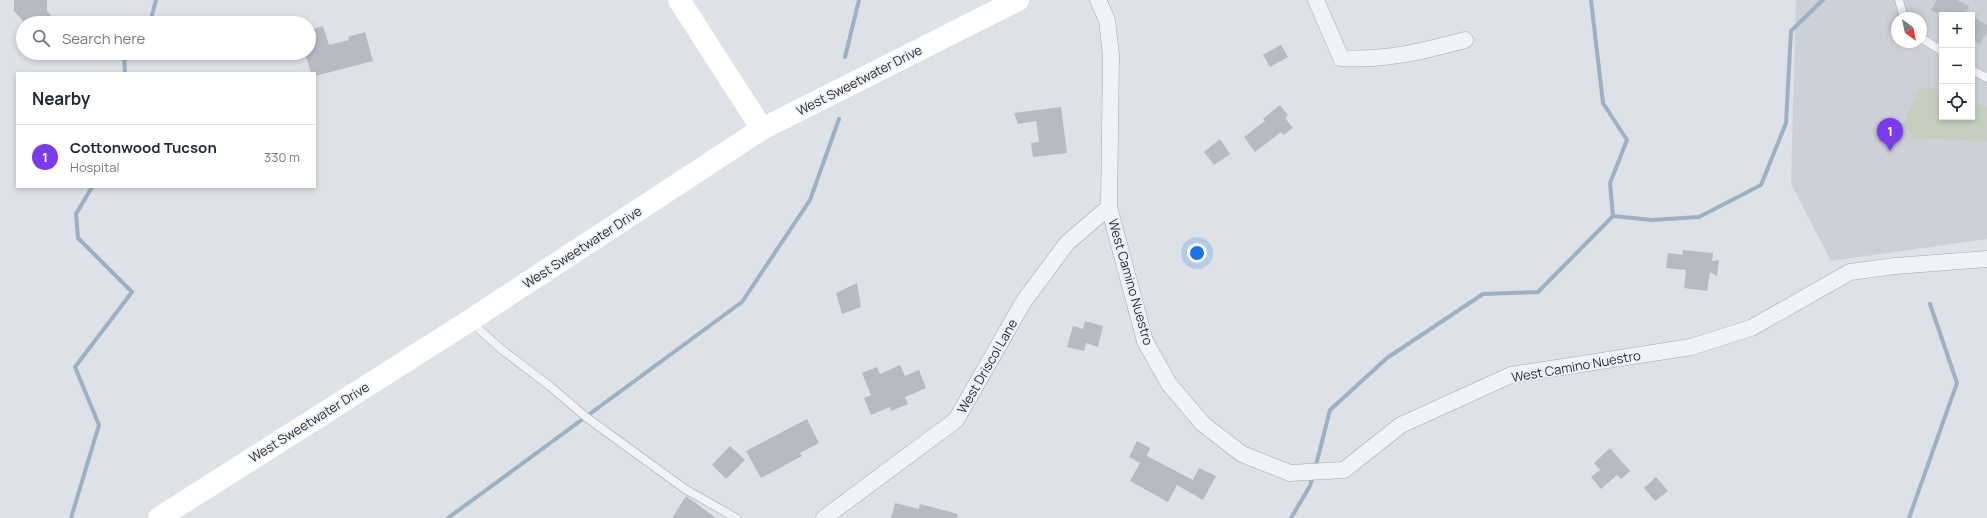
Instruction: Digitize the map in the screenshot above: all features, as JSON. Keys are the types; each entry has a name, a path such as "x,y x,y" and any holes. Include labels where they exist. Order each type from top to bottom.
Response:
{"street":[{"path":"679,0 762,129"},
{"name":"West Sweetwater Drive","path":"159,518 469,321 762,129 1018,0"},
{"name":"West Camino Nuestro","path":"1098,0 1106,20 1111,56 1109,207 1145,342 1169,384 1203,424 1242,454 1290,473 1344,470 1401,425 1511,375 1691,347 1751,328 1850,272 1895,266 1987,259"},
{"path":"1316,0 1341,58 1366,60 1409,55 1465,40"},
{"name":"West Driscol Lane","path":"824,518 956,420 1024,302 1067,243 1109,207"}],"lane":[{"path":"1899,0 1902,12"},
{"path":"1927,42 1939,49"},
{"path":"1975,72 1987,78"},
{"path":"469,321 501,349 551,387 586,417 685,489 736,518"}],"shaded area":[{"path":"1796,0 1987,0 1987,239 1831,261 1791,184"}],"green space":[{"path":"1928,86 1939,90 1939,120 1975,120 1975,103 1987,107 1987,141 1915,138 1903,125 1919,89"}],"building":[{"path":"14,0 47,0 47,11 51,16 19,16 14,11"},
{"path":"1937,0 1957,0 1969,6 1966,12 1939,12 1939,14 1931,10"},
{"path":"1975,18 1987,25 1987,32 1980,44 1975,41"},
{"path":"323,26 329,45 349,40 348,37 365,32 373,61 316,76 316,72 311,72 307,60 316,60 316,28"},
{"path":"1281,45 1288,57 1270,67 1263,55"},
{"path":"1280,105 1288,115 1285,118 1293,128 1283,135 1281,132 1255,152 1244,137 1265,121 1263,119"},
{"path":"1061,107 1067,153 1033,157 1031,143 1039,142 1036,121 1018,124 1014,113"},
{"path":"1220,139 1230,154 1214,165 1204,152"},
{"path":"1682,250 1713,253 1712,261 1719,260 1717,276 1710,272 1707,291 1684,288 1686,270 1666,268 1668,253 1683,255"},
{"path":"857,283 861,307 842,314 836,293"},
{"path":"1085,321 1103,326 1098,347 1086,343 1084,351 1067,347 1073,326 1083,329"},
{"path":"900,365 905,376 919,370 926,388 905,397 908,404 891,411 890,407 871,415 864,398 871,395 862,373 877,367 880,374"},
{"path":"807,419 819,443 800,453 802,456 761,478 746,451"},
{"path":"1137,441 1150,448 1147,456 1193,480 1199,468 1216,476 1203,500 1177,485 1168,502 1130,481 1140,463 1129,457"},
{"path":"730,446 745,460 726,479 712,465"},
{"path":"1610,448 1630,471 1621,479 1617,475 1601,489 1591,477 1600,470 1594,463"},
{"path":"1656,477 1668,491 1655,501 1644,488"},
{"path":"686,496 716,518 672,518"},
{"path":"895,503 919,509 920,504 958,514 957,518 891,518"}],"waterway":[{"path":"152,16 156,0"},
{"path":"845,57 859,0"},
{"path":"1315,469 1330,410 1387,358 1483,294 1538,292 1613,216 1610,183 1627,140 1603,103 1591,0"},
{"path":"1613,216 1652,220 1699,217 1761,185 1786,123 1791,31 1823,0"},
{"path":"124,60 125,72"},
{"path":"448,518 742,302 810,200 839,119"},
{"path":"71,518 99,425 75,367 132,292 78,238 76,214 91,188"},
{"path":"1909,518 1957,383 1930,304"},
{"path":"1291,518 1310,486 1313,475"}],"place":[{"name":"Cottonwood Tucson","path":"1890,151"}]}
